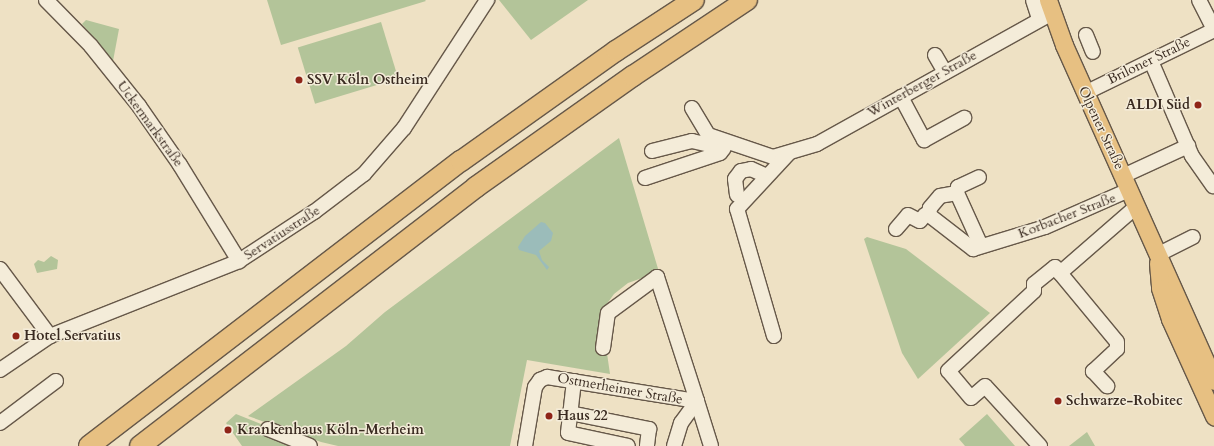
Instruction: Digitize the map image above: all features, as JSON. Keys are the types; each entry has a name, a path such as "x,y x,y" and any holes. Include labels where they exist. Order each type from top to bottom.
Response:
{"highway":[{"path":"90,446 461,161 616,51 694,0"},
{"path":"140,446 476,187 633,76 747,0"}],"main road":[{"name":"Olpener Straße","path":"1046,11 1137,206 1157,255 1214,381"},
{"name":"Olpener Straße","path":"1157,255 1160,288 1170,319 1214,416"}],"street":[{"name":"Uckermarkstraße","path":"46,0 91,46 144,112 180,165 239,261"},
{"name":"Servatiusstraße","path":"1,367 50,336 239,261 314,212 364,174 404,128 487,0"},
{"path":"1033,0 1046,11"},
{"path":"1199,0 1214,30"},
{"name":"Winterberger Straße","path":"692,108 708,135 773,157 817,144 945,72 1046,11"},
{"name":"Briloner Straße","path":"1085,93 1214,30"},
{"path":"1086,36 1094,52"},
{"path":"935,55 945,72"},
{"path":"1151,61 1188,146 1213,186"},
{"path":"901,97 924,140 964,118"},
{"path":"652,151 692,141 724,148 777,165"},
{"name":"Korbacher Straße","path":"981,246 1045,227 1126,183 1188,146"},
{"path":"645,178 720,153 724,148"},
{"path":"774,336 737,209 791,151"},
{"path":"737,195 735,179 741,170 751,169 767,176"},
{"path":"928,214 974,249 981,246 957,193 958,187 979,177"},
{"path":"896,229 908,215 920,221 925,215 928,214 930,208 940,196 957,193"},
{"path":"1060,273 1137,206"},
{"path":"1157,255 1193,237"},
{"path":"1040,446 985,386 971,398 948,371 1034,291 1034,284 1055,267 1117,342 1117,349 1093,371 1107,386"},
{"path":"0,269 50,336"},
{"name":"Ostmerheimer Straße","path":"603,348 608,313 657,277 711,446"},
{"name":"Ostmerheimer Straße","path":"525,446 535,387 540,380 547,377 697,401"},
{"path":"0,423 56,381"},
{"path":"574,381 568,433 628,446"},
{"path":"674,446 682,423 697,401"},
{"path":"570,413 649,429 647,446"},
{"path":"268,429 310,446"}],"green space":[{"path":"267,0 425,0 426,1 281,45"},
{"path":"499,0 588,0 531,40"},
{"path":"86,20 119,29 113,61 82,24"},
{"path":"381,22 398,78 315,104 298,47"},
{"path":"619,138 659,272 628,283 614,294 601,312 610,374 527,360 510,446 338,446 321,442 248,416 346,346 385,312"},
{"path":"867,237 906,249 990,313 918,379 902,353 864,239"},
{"path":"51,256 58,260 57,269 37,273 34,264 38,260 44,262"},
{"path":"236,414 261,424 260,430 298,446 242,446 226,423"},
{"path":"987,414 1015,446 965,446 959,439"},
{"path":"1087,432 1095,446 1069,446"}],"water":[{"path":"541,222 545,223 553,233 551,241 539,251 542,260 549,267 547,270 536,255 519,250 518,247 525,236"}],"place":[{"name":"SSV Köln Ostheim","path":"299,80"},
{"name":"ALDI Süd","path":"1198,105"},
{"name":"Hotel Servatius","path":"16,336"},
{"name":"Schwarze-Robitec","path":"1058,401"},
{"name":"Haus 22","path":"549,416"},
{"name":"Krankenhaus Köln-Merheim","path":"228,430"}]}
